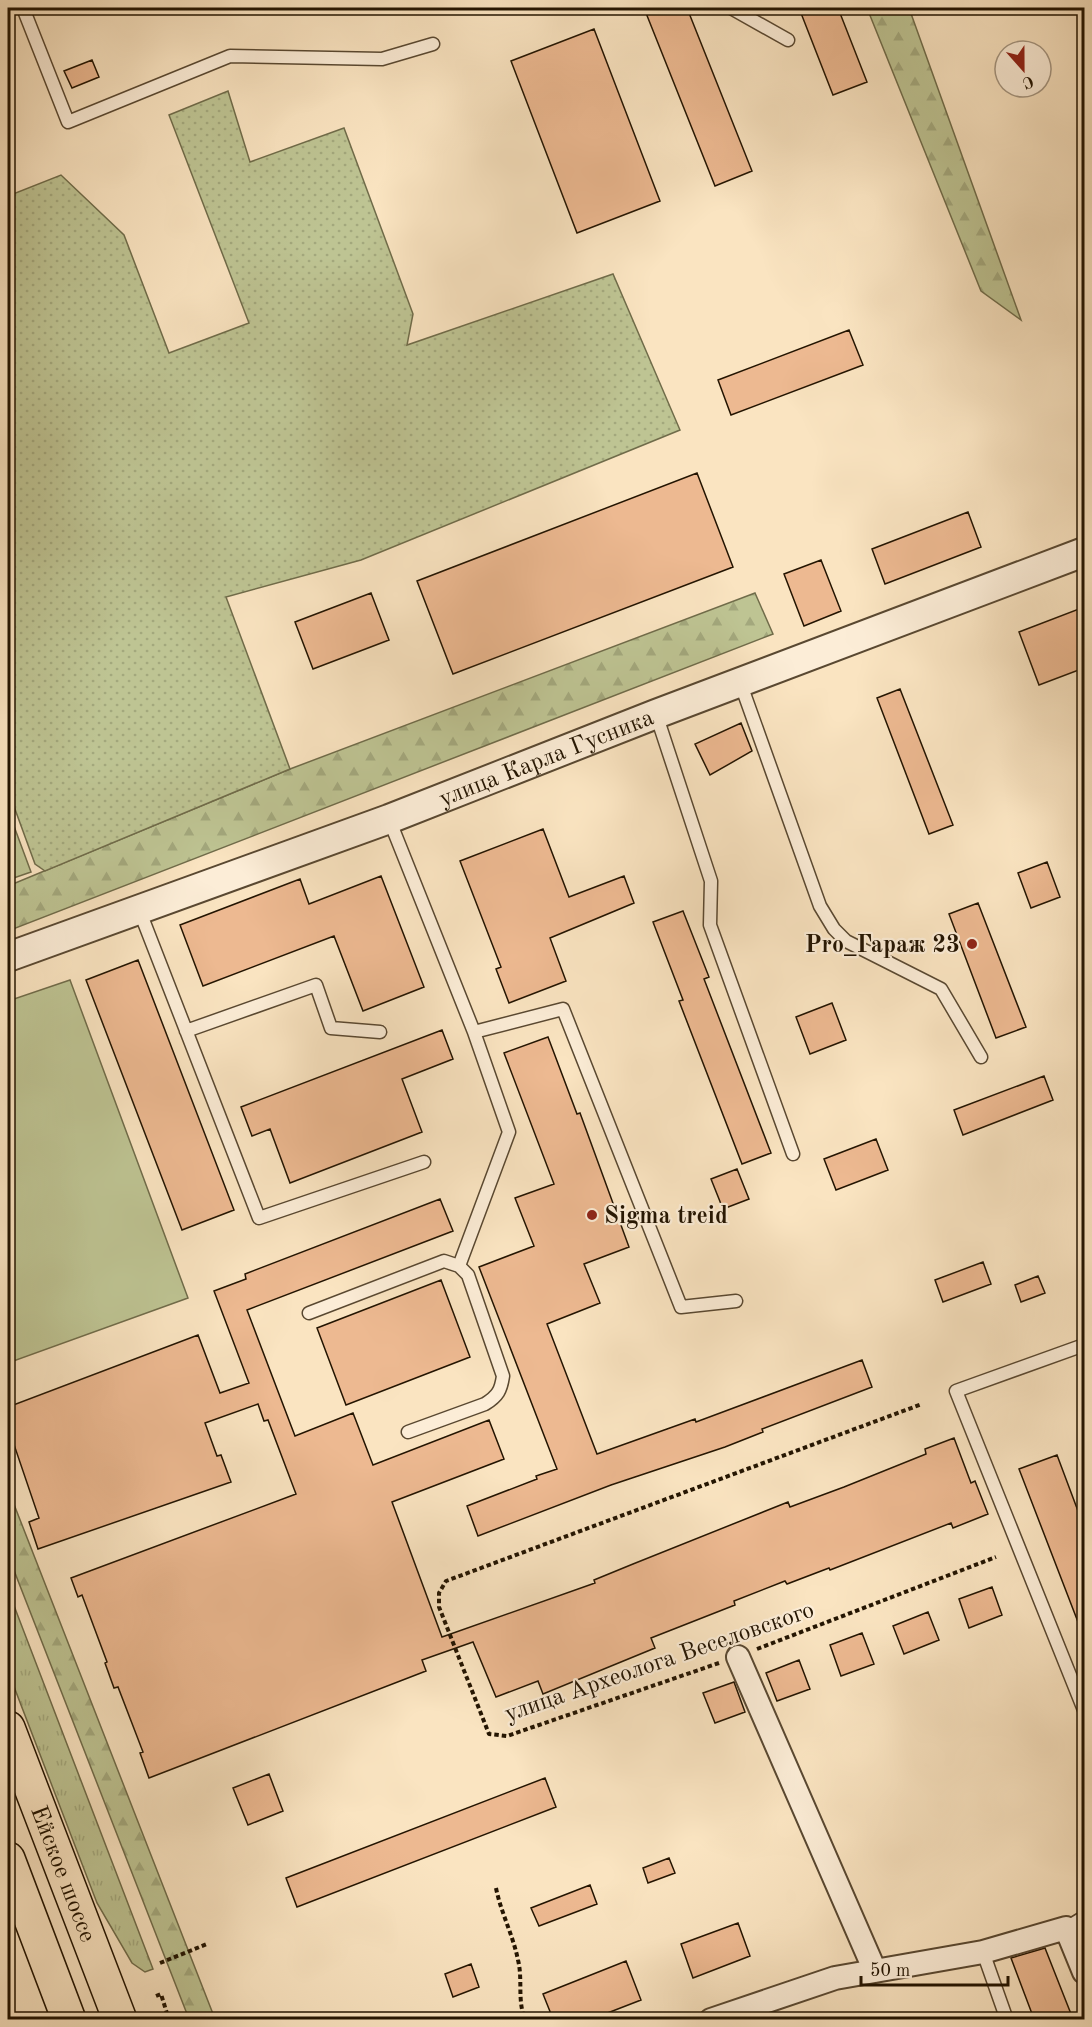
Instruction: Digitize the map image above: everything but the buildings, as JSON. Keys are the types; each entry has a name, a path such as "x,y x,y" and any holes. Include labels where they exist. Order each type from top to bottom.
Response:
{"main road":[{"name":"Ейское шоссе","path":"8,1728 120,2019"},
{"name":"Ейское шоссе","path":"8,1859 69,2019"}],"street":[{"name":"улица Карла Гусника","path":"8,957 140,912 389,819 740,682 1084,552"},
{"path":"738,1657 875,1971"},
{"path":"711,2019 835,1978 983,1952 1075,1923 1084,1972"}],"lane":[{"path":"24,8 68,122 230,56 382,59 433,44"},
{"path":"731,8 788,40"},
{"path":"740,682 820,906 834,928 846,941 941,989 981,1057"},
{"path":"657,714 711,881 710,926 793,1154"},
{"path":"389,819 474,1032 509,1132 459,1266"},
{"path":"140,912 259,1218 424,1162"},
{"path":"186,1031 316,985 331,1028 380,1032"},
{"path":"474,1032 562,1009 681,1307 736,1301"},
{"path":"309,1313 444,1261 459,1266 468,1275 504,1376 501,1389 496,1397 485,1404 408,1432"},
{"path":"1084,1345 956,1391 1084,1710"},
{"path":"983,1952 1007,2019"}],"path":[{"name":"улица Археолога Веселовского","path":"922,1404 446,1581 439,1593 439,1607 489,1734 507,1736 738,1657 996,1557"},
{"path":"496,1888 518,1960 518,1999 525,2019"},
{"path":"160,1963 207,1944"},
{"path":"156,1996 160,1994 169,2019"}],"green space":[{"path":"867,8 909,8 1021,320 981,291"},
{"path":"228,91 250,162 344,128 413,314 407,345 613,274 680,430 361,560 226,597 290,769 45,871 35,864 8,790 8,196 61,175 124,235 169,353 249,323 169,115"},
{"path":"755,593 773,634 8,931 8,886 290,769"},
{"path":"8,810 31,872 8,880"},
{"path":"70,980 188,1298 8,1363 8,1001"},
{"path":"8,1489 215,2019 189,2019 8,1555"},
{"path":"8,1590 153,1969 145,1972 132,1963 97,1903 8,1671"}],"place":[{"name":"Pro_Гараж 23","path":"972,944"},
{"name":"Sigma treid","path":"592,1215"}]}
